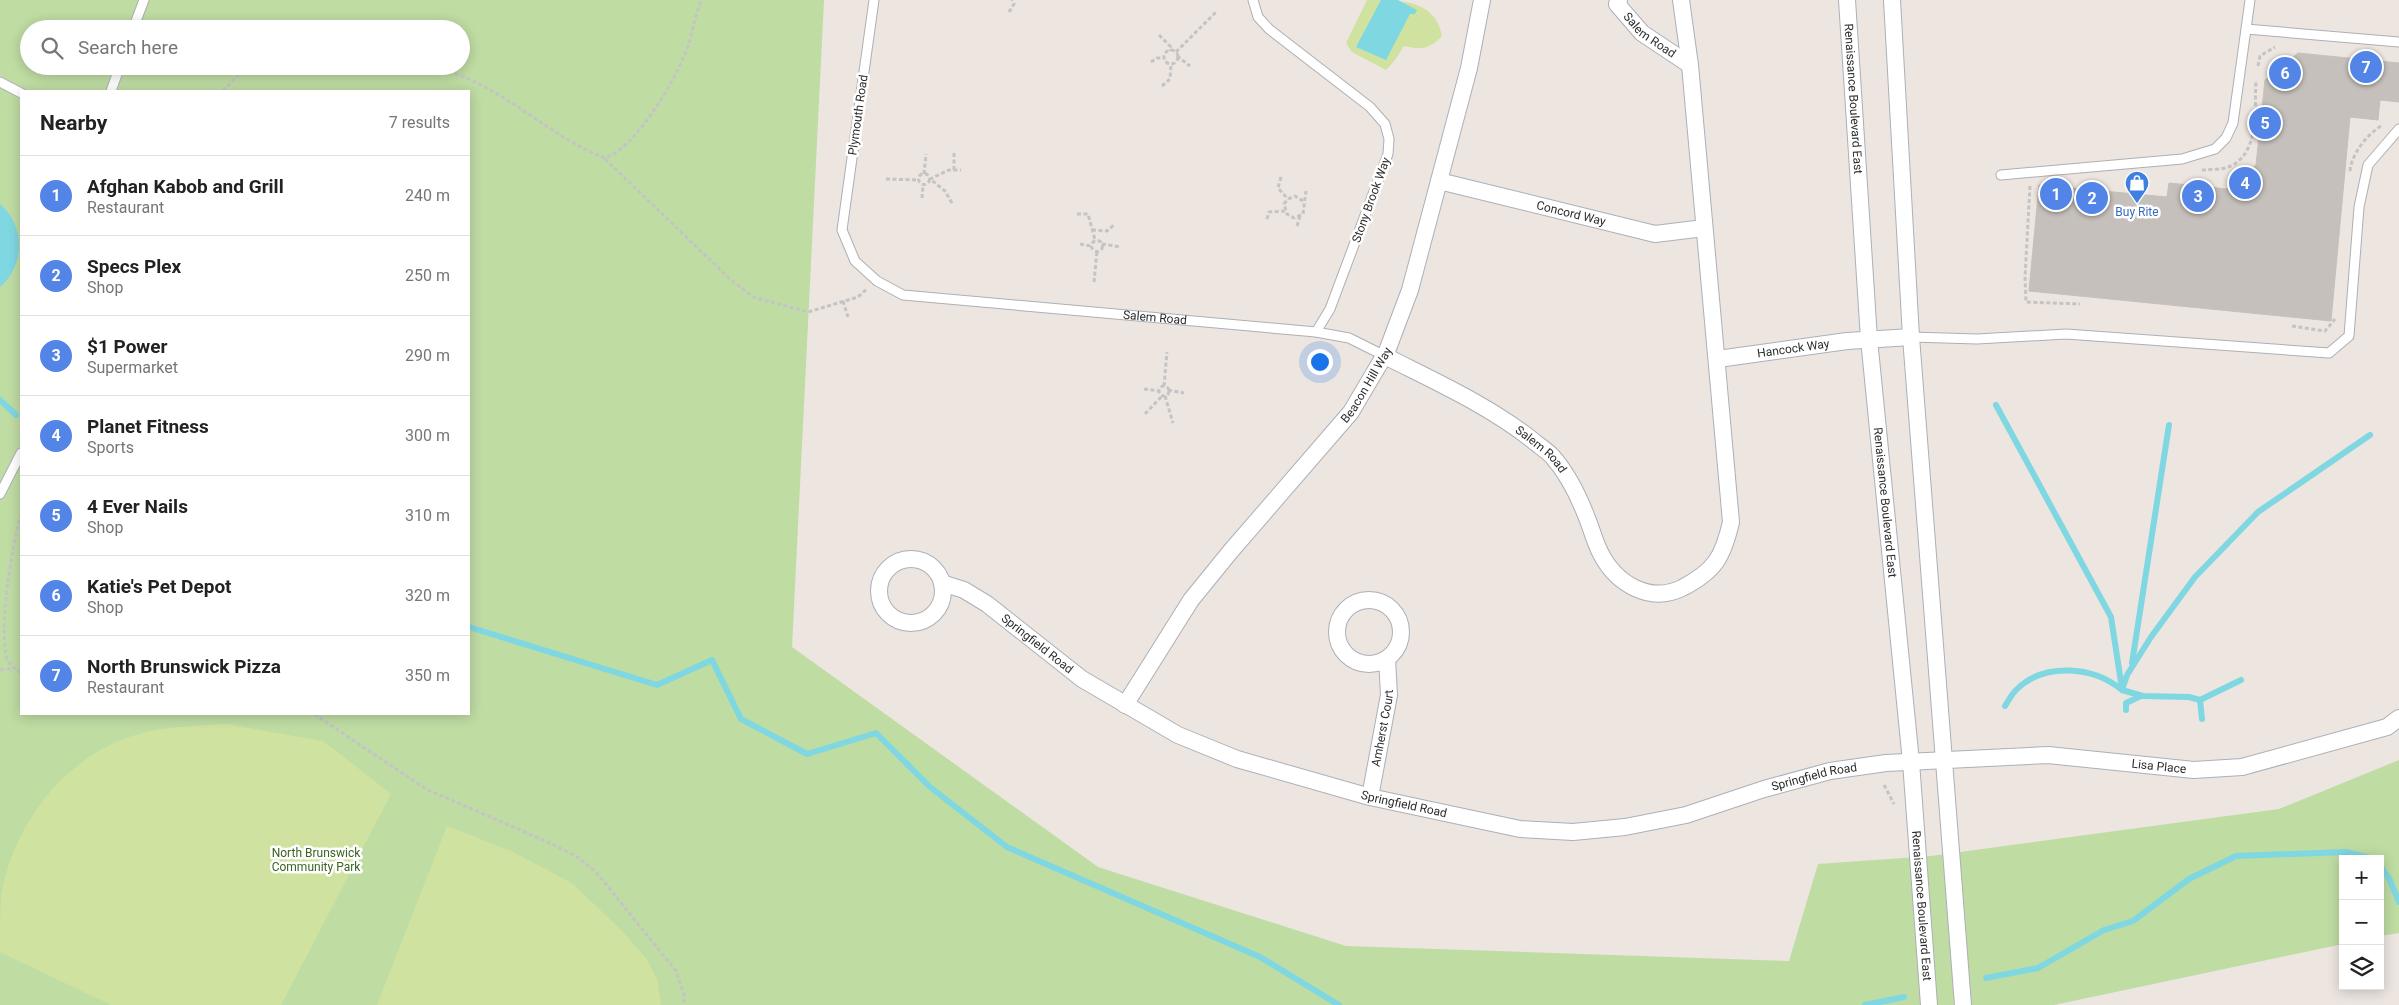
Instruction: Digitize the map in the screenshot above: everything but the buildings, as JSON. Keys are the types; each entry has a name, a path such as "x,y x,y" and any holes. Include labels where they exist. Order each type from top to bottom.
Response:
{"street":[{"name":"Beacon Hill Way","path":"1125,705 1191,600 1351,412 1383,355 1410,290 1469,68 1482,0"},
{"name":"Salem Road","path":"1619,0 1617,4 1642,33 1690,65"},
{"name":"Salem Road","path":"1383,355 1470,398 1517,428 1552,456 1571,484 1587,516 1601,554 1616,574 1633,589 1654,594 1675,591 1696,580 1715,566 1725,547 1731,522 1718,359 1704,228 1690,65 1681,0"},
{"name":"Renaissance Boulevard East","path":"1847,0 1869,339 1912,762 1929,1005"},
{"path":"1892,0 1910,336 1963,1005"},
{"name":"Concord Way","path":"1439,181 1655,234 1704,228"},
{"name":"Hancock Way","path":"1718,359 1869,339 1910,336"},
{"name":"Springfield Road","path":"942,583 964,590 1082,679 1178,735 1237,759 1370,797 1520,829 1573,832 1625,827 1686,815 1764,789 1830,771 1886,762 1912,762"},
{"name":"Amherst Court","path":"1370,797 1389,695 1386,659"},
{"name":"Lisa Place","path":"1912,762 2048,755 2194,770 2242,767 2386,727 2399,718"}],"lane":[{"path":"136,20 144,0"},
{"name":"Plymouth Road","path":"842,230 874,0"},
{"name":"Stony Brook Way","path":"1253,0 1258,18 1269,29 1370,107 1385,124 1389,139 1388,154 1330,309 1316,332"},
{"path":"2000,175 2182,159 2216,148 2226,138 2233,123 2250,0"},
{"path":"2246,29 2399,42"},
{"path":"111,90 117,75"},
{"path":"0,82 20,92"},
{"path":"1910,336 1977,339 2066,334 2329,353 2349,336 2358,207 2368,165 2399,130"},
{"name":"Salem Road","path":"842,230 855,261 877,281 902,295 1316,332 1349,338 1383,355"},
{"path":"0,494 20,455"}],"path":[{"path":"605,158 616,154 627,144 657,104 686,53 695,12 702,0"},
{"path":"1009,12 1014,4 1012,0"},
{"path":"1171,64 1176,61 1176,54 1216,12"},
{"path":"1159,36 1171,47 1170,51"},
{"path":"1170,51 1190,66"},
{"path":"1165,58 1165,54 1170,51"},
{"path":"1151,62 1157,58 1165,58 1171,64 1170,79 1162,86"},
{"path":"224,90 238,75"},
{"path":"460,75 489,90 586,150 605,158 730,280 753,297 808,312 858,297 877,281"},
{"path":"954,153 954,170"},
{"path":"918,180 924,174 926,154"},
{"path":"923,185 949,170 960,170"},
{"path":"924,174 945,191 952,203"},
{"path":"1281,177 1278,188 1288,199"},
{"path":"886,179 918,180 923,185 922,198"},
{"path":"1267,219 1269,212 1285,211 1294,218 1300,216 1305,211 1306,191"},
{"path":"1285,211 1284,204 1288,199 1295,196 1304,201"},
{"path":"1077,214 1088,214 1095,240 1092,246"},
{"path":"1298,226 1300,216"},
{"path":"1092,230 1107,231 1115,224"},
{"path":"1095,240 1099,240 1102,244 1121,247"},
{"path":"1080,244 1092,246 1097,251"},
{"path":"1094,282 1097,251 1101,249 1102,244"},
{"path":"842,301 848,317"},
{"path":"1159,391 1164,386 1167,352"},
{"path":"1164,386 1168,390 1184,393"},
{"path":"1144,389 1159,391 1164,396 1173,423"},
{"path":"1145,414 1168,390"},
{"path":"20,518 5,588 2,640 6,658 13,668 20,672"},
{"path":"0,670 13,668"},
{"path":"315,715 426,789 550,843 579,858 597,873 676,971 684,995 684,1005"}],"green space":[{"name":"North Brunswick Community Park","path":"0,0 824,0 792,647 1098,867 1346,946 1789,961 1818,864 1931,856 2279,809 2399,760 2399,933 2384,935 2384,855 2339,855 2339,945 2054,1005 0,1005"},
{"path":"1367,0 1415,4 1432,15 1438,24 1442,36 1429,46 1415,48 1404,46 1386,70 1352,52 1346,43"},
{"name":"North Brunswick Community Park","path":"226,724 323,741 391,794 281,1005 111,1005 0,952 1,895 8,868 18,842 31,818 47,795 88,757 113,744 149,731"},
{"path":"447,826 511,851 572,883 623,932 646,958 657,979 661,1005 377,1005"}],"water":[{"path":"1381,0 1398,0 1417,10 1415,14 1410,14 1386,60 1356,47"},
{"path":"0,204 14,223 19,245 14,267 0,287"}],"waterway":[{"path":"0,400 16,415"},
{"path":"1996,405 2111,617 2122,689"},
{"path":"2132,663 2169,425"},
{"path":"2202,719 2200,700 2189,697 2143,696 2122,690 2127,675 2151,637 2195,577 2258,512 2370,435"},
{"path":"470,627 657,685 712,660 741,719 807,754 876,733 930,787 1007,847 1260,957 1339,1005"},
{"path":"2005,706 2015,692 2027,681 2054,671 2069,670 2083,672 2097,676 2122,690"},
{"path":"2200,700 2241,680"},
{"path":"2126,710 2126,703 2141,696"},
{"path":"1986,978 2038,968 2104,930 2133,921 2189,879 2236,856 2346,852 2358,855"},
{"path":"2384,871 2389,878 2399,902"},
{"path":"1865,1005 1904,997"}],"place":[{"name":"North Brunswick Pizza","path":"2366,67"},
{"name":"Katie's Pet Depot","path":"2285,73"},
{"name":"4 Ever Nails","path":"2265,123"},
{"name":"Planet Fitness","path":"2245,183"},
{"name":"Afghan Kabob and Grill","path":"2056,194"},
{"name":"$1 Power","path":"2198,196"},
{"name":"Specs Plex","path":"2092,198"},
{"name":"Buy Rite","path":"2137,204"}]}
